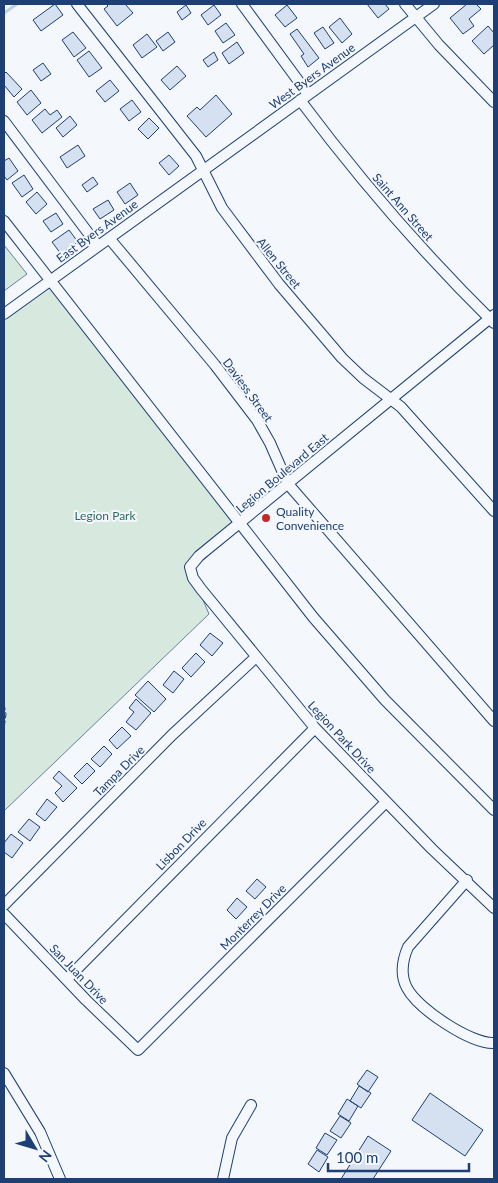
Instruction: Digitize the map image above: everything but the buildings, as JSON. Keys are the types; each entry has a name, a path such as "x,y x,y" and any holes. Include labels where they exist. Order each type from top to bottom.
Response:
{"street":[{"name":"Allen Street","path":"77,4 204,168 222,208 279,284 342,358 417,423 494,511"},
{"name":"Saint Ann Street","path":"242,4 304,97 332,144 464,296 493,320"},
{"path":"405,4 494,102"},
{"name":"West Byers Avenue","path":"204,168 434,4"},
{"path":"4,121 98,246"},
{"name":"East Byers Avenue","path":"4,314 204,168"},
{"path":"4,221 348,659 424,741 494,810"},
{"name":"Daviess Street","path":"109,238 215,365 256,420 270,443 288,484 494,721"},
{"name":"Legion Boulevard East","path":"190,567 199,556 391,399 493,320"},
{"name":"Legion Park Drive","path":"190,567 190,572 201,589 255,658 315,728 432,849 467,880 494,908"},
{"name":"Tampa Drive","path":"4,905 172,734 255,658"},
{"name":"Lisbon Drive","path":"67,979 315,728"},
{"name":"Monterrey Drive","path":"138,1050 386,802"},
{"path":"467,880 408,947 404,957 403,978 407,988 422,1006 467,1036 478,1041 494,1044"},
{"name":"San Juan Drive","path":"4,914 138,1050"},
{"path":"4,1073 40,1132 60,1179"},
{"path":"223,1179 232,1138 251,1105"}],"green space":[{"path":"4,245 27,274 4,291"},
{"name":"Legion Park","path":"51,280 241,523 191,572 209,614 4,811 4,317"}],"waterway":[{"path":"4,13 17,4"}],"fence":[{"path":"4,704 6,714 4,729"}],"place":[{"name":"Quality Convenience","path":"266,518"}]}
